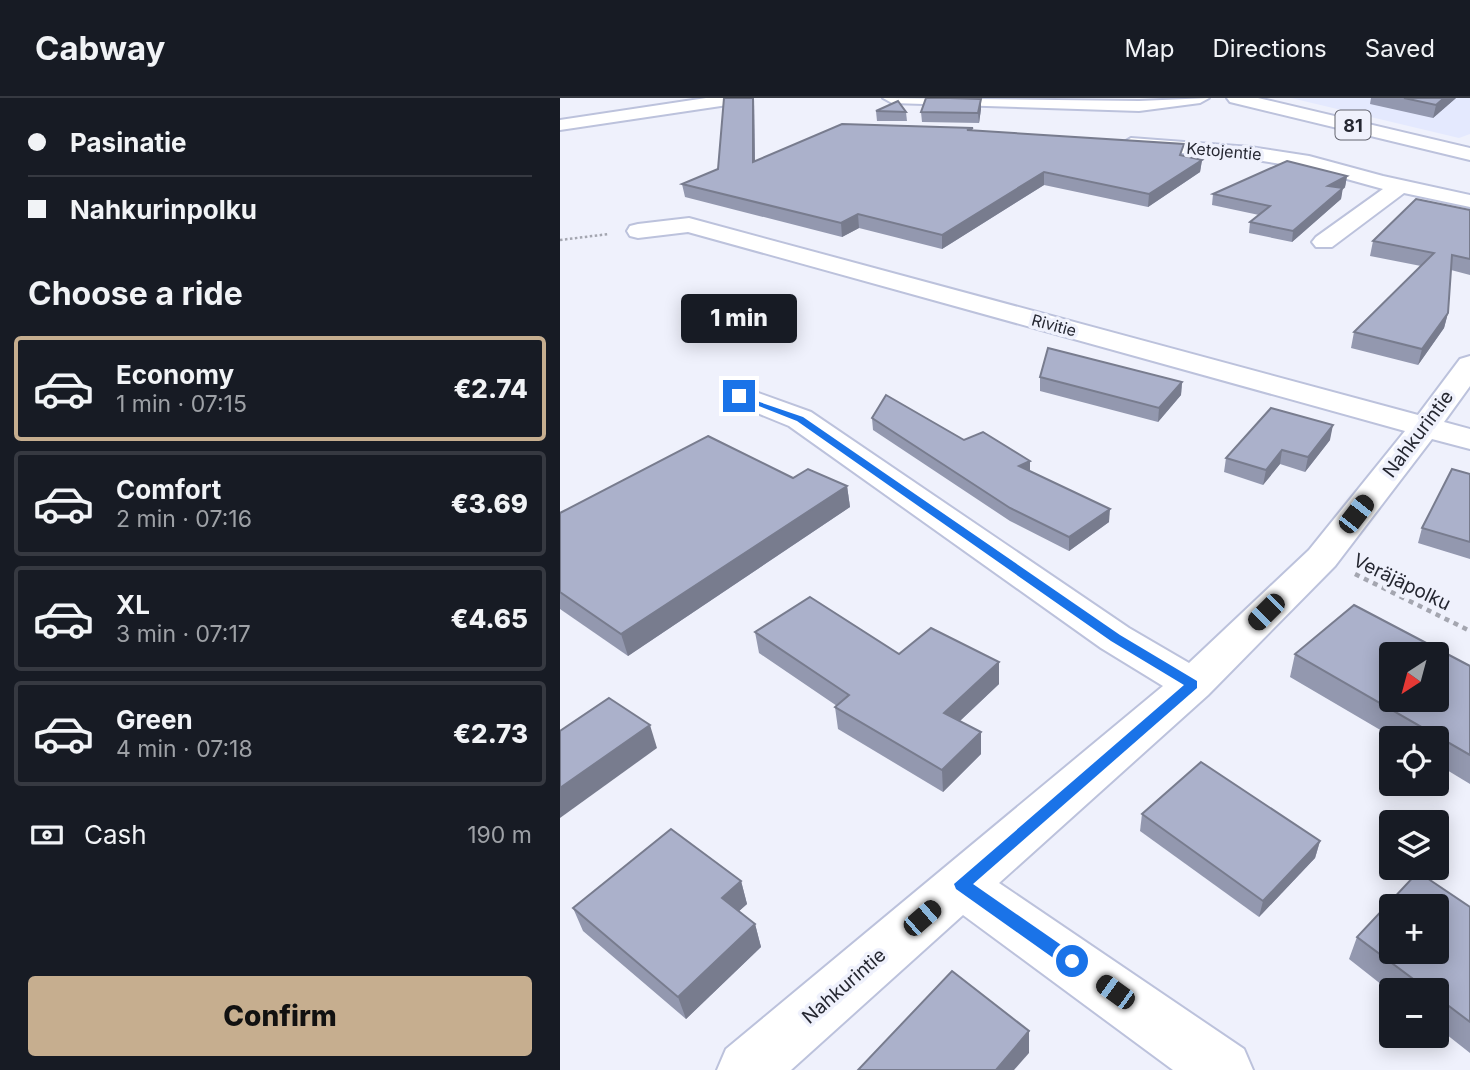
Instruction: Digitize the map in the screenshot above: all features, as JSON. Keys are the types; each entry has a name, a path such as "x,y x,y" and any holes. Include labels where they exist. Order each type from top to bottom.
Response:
{"street":[{"path":"560,125 741,98"},
{"path":"892,98 1139,106 1200,98"},
{"name":"81","path":"1242,98 1470,154"},
{"name":"Ketojentie","path":"1112,142 1250,153 1309,162 1470,201"},
{"path":"1324,242 1401,186"},
{"name":"Rivitie","path":"638,231 689,225 1470,439"},
{"name":"Nahkurintie","path":"747,1070 1193,684 1322,558 1470,365"},
{"path":"739,396 800,419 1115,638 1193,684"},
{"path":"961,884 1223,1070"}],"path":[{"path":"560,240 638,231"},
{"name":"Veräjäpolku","path":"1322,558 1470,631"}],"shaded area":[{"path":"1291,98 1470,98 1470,134 1459,138"}],"building":[{"path":"724,98 753,98 753,162 842,124 973,128 967,130 1184,144 1180,155 1202,160 1149,194 1044,172 942,235 858,214 841,223 682,184 718,169"},
{"path":"926,98 981,99 978,113 921,112"},
{"path":"1404,98 1444,98 1436,105"},
{"path":"898,101 906,112 876,111"},
{"path":"1287,161 1347,176 1328,186 1343,188 1293,231 1250,222 1270,206 1213,194"},
{"path":"1416,199 1470,210 1470,259 1452,255 1448,313 1422,349 1354,332 1434,253 1373,241"},
{"path":"1048,348 1182,382 1159,408 1040,377"},
{"path":"886,395 964,440 983,432 1030,461 1019,466 1110,509 1069,537 1010,508 872,418"},
{"path":"1271,408 1333,425 1308,457 1282,450 1266,470 1226,458"},
{"path":"708,436 793,478 808,469 847,486 621,634 560,592 560,513"},
{"path":"1452,469 1470,474 1470,542 1422,528"},
{"path":"810,597 899,654 931,628 999,662 944,713 981,732 942,770 835,707 849,695 755,632"},
{"path":"1354,605 1424,642 1379,642 1379,702 1295,654"},
{"path":"1449,655 1470,666 1470,755 1449,743 1449,726 1420,726 1395,712 1449,712"},
{"path":"609,698 650,725 560,788 560,731"},
{"path":"1201,762 1320,841 1263,901 1142,814"},
{"path":"671,829 741,881 722,898 755,924 678,997 573,908"},
{"path":"1410,880 1430,880 1470,907 1470,1022 1449,1006 1449,978 1412,978 1393,964 1449,964 1449,894 1397,894"},
{"path":"1379,914 1379,953 1357,937"},
{"path":"952,971 1029,1031 996,1070 858,1070"}],"route":[{"path":"739,396 800,419 1115,638 1193,684 961,884 1072,961"}]}
